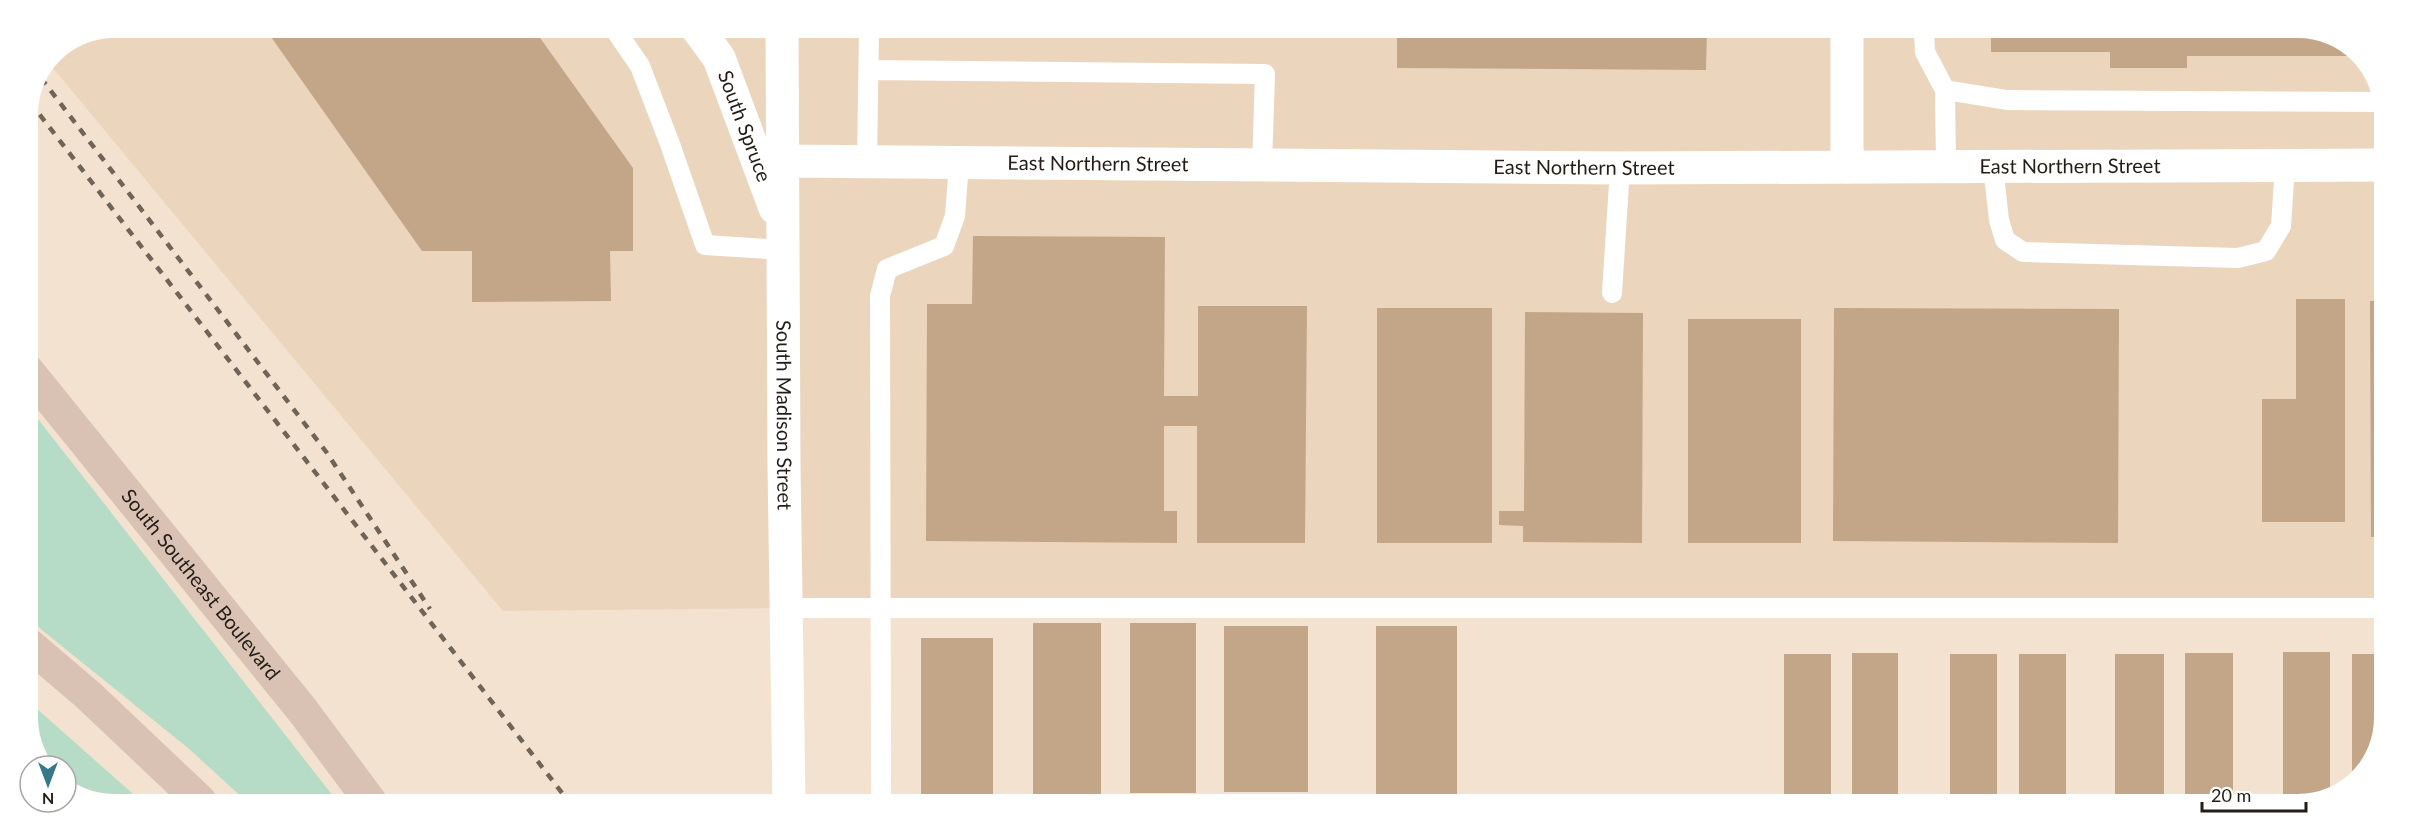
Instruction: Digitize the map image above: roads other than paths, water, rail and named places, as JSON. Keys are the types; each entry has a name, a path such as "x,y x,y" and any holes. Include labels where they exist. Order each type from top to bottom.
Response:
{"main road":[{"name":"South Southeast Boulevard","path":"38,384 303,711 365,794"},
{"path":"38,652 88,694 193,794"}],"street":[{"name":"South Spruce","path":"704,38 719,58 783,239"},
{"name":"South Madison Street","path":"782,38 789,794"},
{"path":"1847,38 1848,167"},
{"name":"East Northern Street","path":"783,161 1620,168 2374,165"}],"lane":[{"path":"621,38 640,66 705,245 783,239"},
{"path":"867,162 869,38"},
{"path":"1924,38 1925,52 1945,90 1946,166"},
{"path":"869,70 1265,74 1262,165"},
{"path":"1945,90 2007,100 2373,102"},
{"path":"880,794 880,296 887,269 944,246 955,216 959,163"},
{"path":"1993,166 1999,220 2005,240 2023,252 2238,258 2266,251 2281,226 2284,165"},
{"path":"1612,293 1620,168"},
{"path":"786,608 2374,608"}],"railway":[{"path":"44,82 327,453 430,609"},
{"path":"38,112 563,794"}]}
